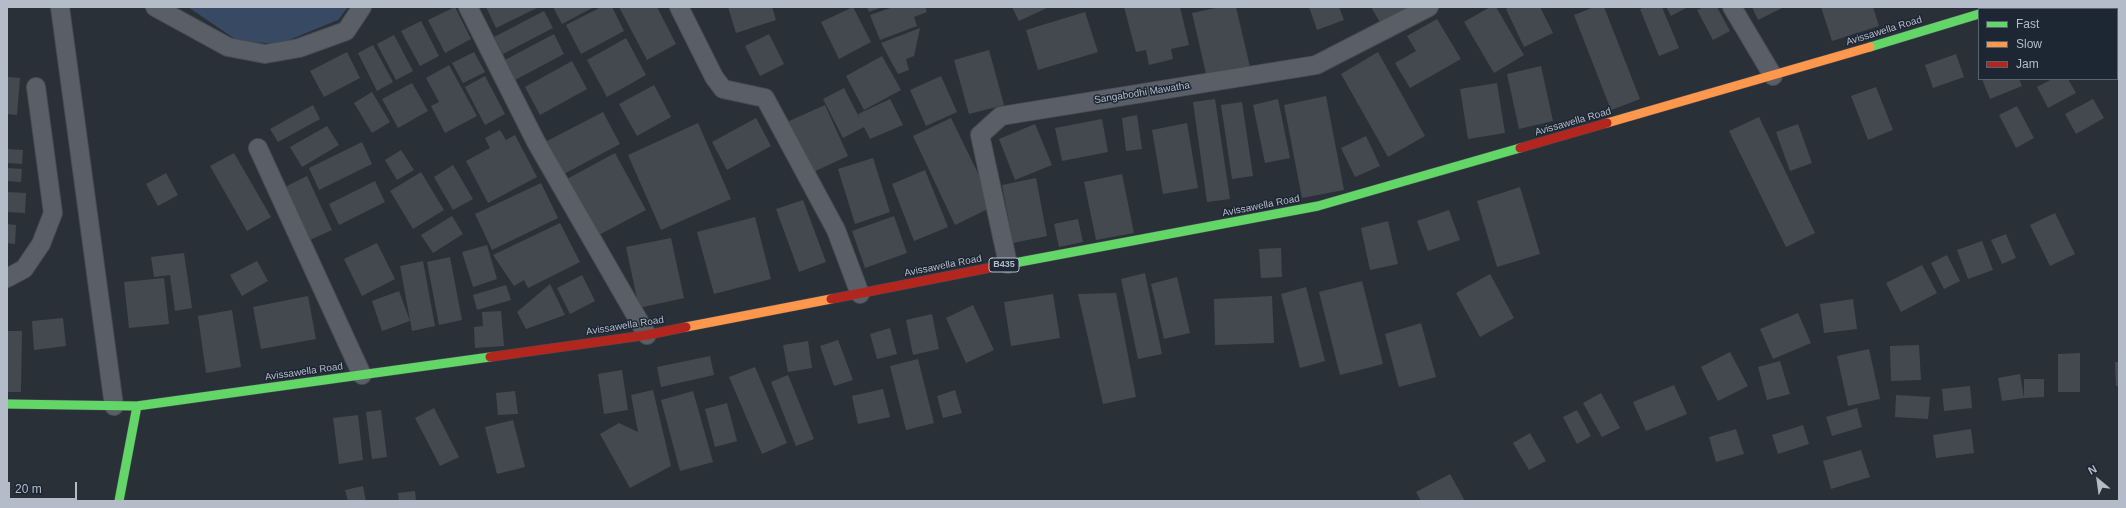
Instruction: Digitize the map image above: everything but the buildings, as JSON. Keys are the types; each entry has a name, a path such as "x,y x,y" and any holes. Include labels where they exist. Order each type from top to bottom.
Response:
{"main road":[{"name":"Avissawella Road","path":"7,404 137,406 647,335 1008,264 1318,206 1773,76 1978,14"},
{"path":"119,501 137,406"}],"street":[{"path":"60,7 114,406"},
{"path":"155,7 228,47 265,54 299,48 346,31 362,7"},
{"path":"468,7 536,142 647,335"},
{"path":"679,7 714,77 723,89 765,98 836,230 860,294"},
{"name":"Sangabodhi Mawatha","path":"1008,264 980,135 1001,116 1316,65 1429,7"},
{"path":"1732,7 1773,76"},
{"path":"7,278 24,269 41,244 53,213 36,87"},
{"path":"258,148 362,375"}],"water":[{"path":"188,7 348,7 338,20 279,44 238,41"}],"traffic: fast":[{"path":"1870,47 1978,14"},
{"path":"1009,264 1318,206 1520,148"},
{"path":"7,404 137,406 490,357"},
{"path":"119,501 137,406"}],"traffic: slow":[{"path":"1607,123 1870,47"},
{"path":"686,327 831,299"}],"traffic: jam":[{"path":"1520,148 1607,123"},
{"path":"831,299 1009,264"},
{"path":"490,357 647,335 686,327"}]}
